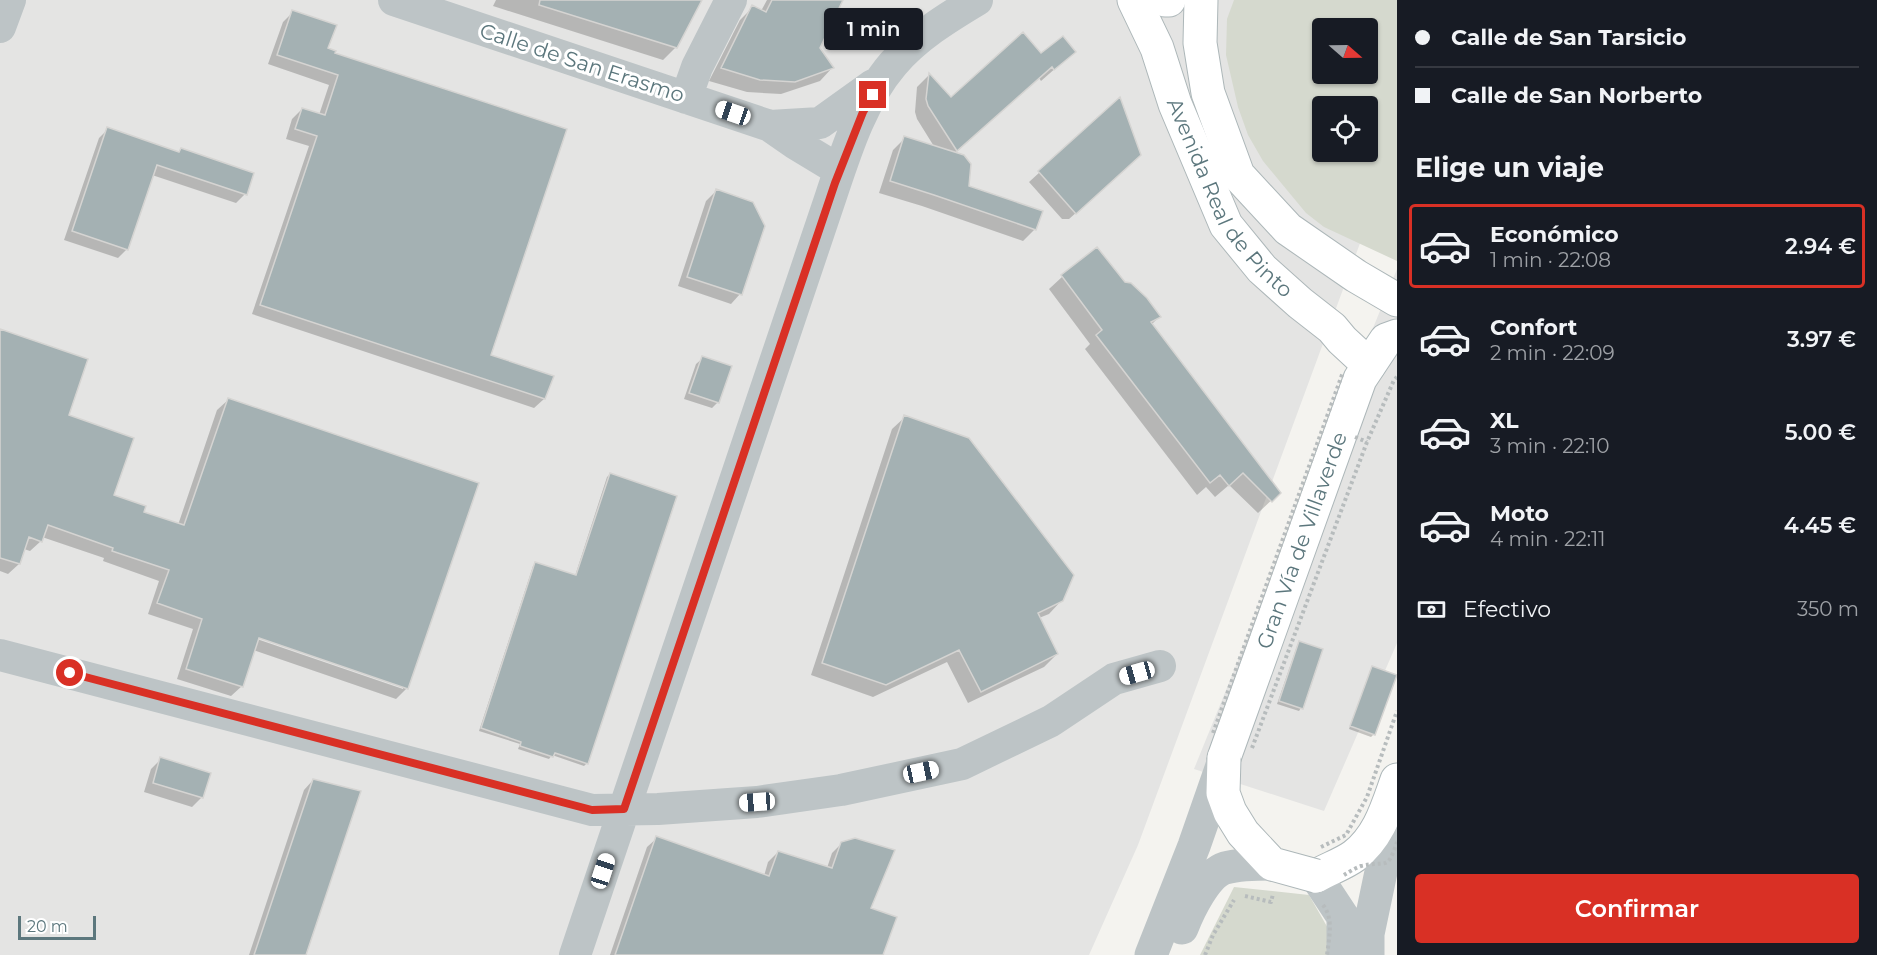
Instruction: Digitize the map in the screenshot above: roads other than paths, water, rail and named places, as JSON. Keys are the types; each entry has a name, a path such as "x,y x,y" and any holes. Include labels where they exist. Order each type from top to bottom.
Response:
{"main road":[{"name":"Avenida Real de Pinto","path":"1134,0 1157,48 1175,104 1226,225 1262,269 1332,328 1369,372"},
{"name":"Avenida Real de Pinto","path":"1201,0 1200,43 1208,93 1238,174 1288,229 1327,257 1397,300"},
{"name":"Gran Vía de Villaverde","path":"1274,875 1243,833 1230,812 1223,794 1228,749 1360,379 1369,372 1386,340 1397,336"},
{"path":"1274,875 1318,878 1353,857 1368,842 1387,843 1397,780"}],"street":[{"path":"0,27 10,0"},
{"name":"Calle de San Erasmo","path":"394,0 770,126 839,170"},
{"path":"686,98 697,68 730,0"},
{"path":"575,955 839,170 863,112 883,78 902,55 940,22 977,0"},
{"name":"Calle de San Erasmo","path":"770,126 820,123 883,78"},
{"path":"0,655 592,810 658,809 757,802 841,790 962,764 1051,721 1114,679 1160,666"},
{"name":"Gran Vía de Villaverde","path":"1151,955 1194,846 1228,749"},
{"path":"1368,955 1368,934 1387,843"},
{"path":"1172,955 1193,903 1204,886 1223,869 1253,864 1274,875"},
{"path":"1318,878 1343,917 1342,955"}]}
